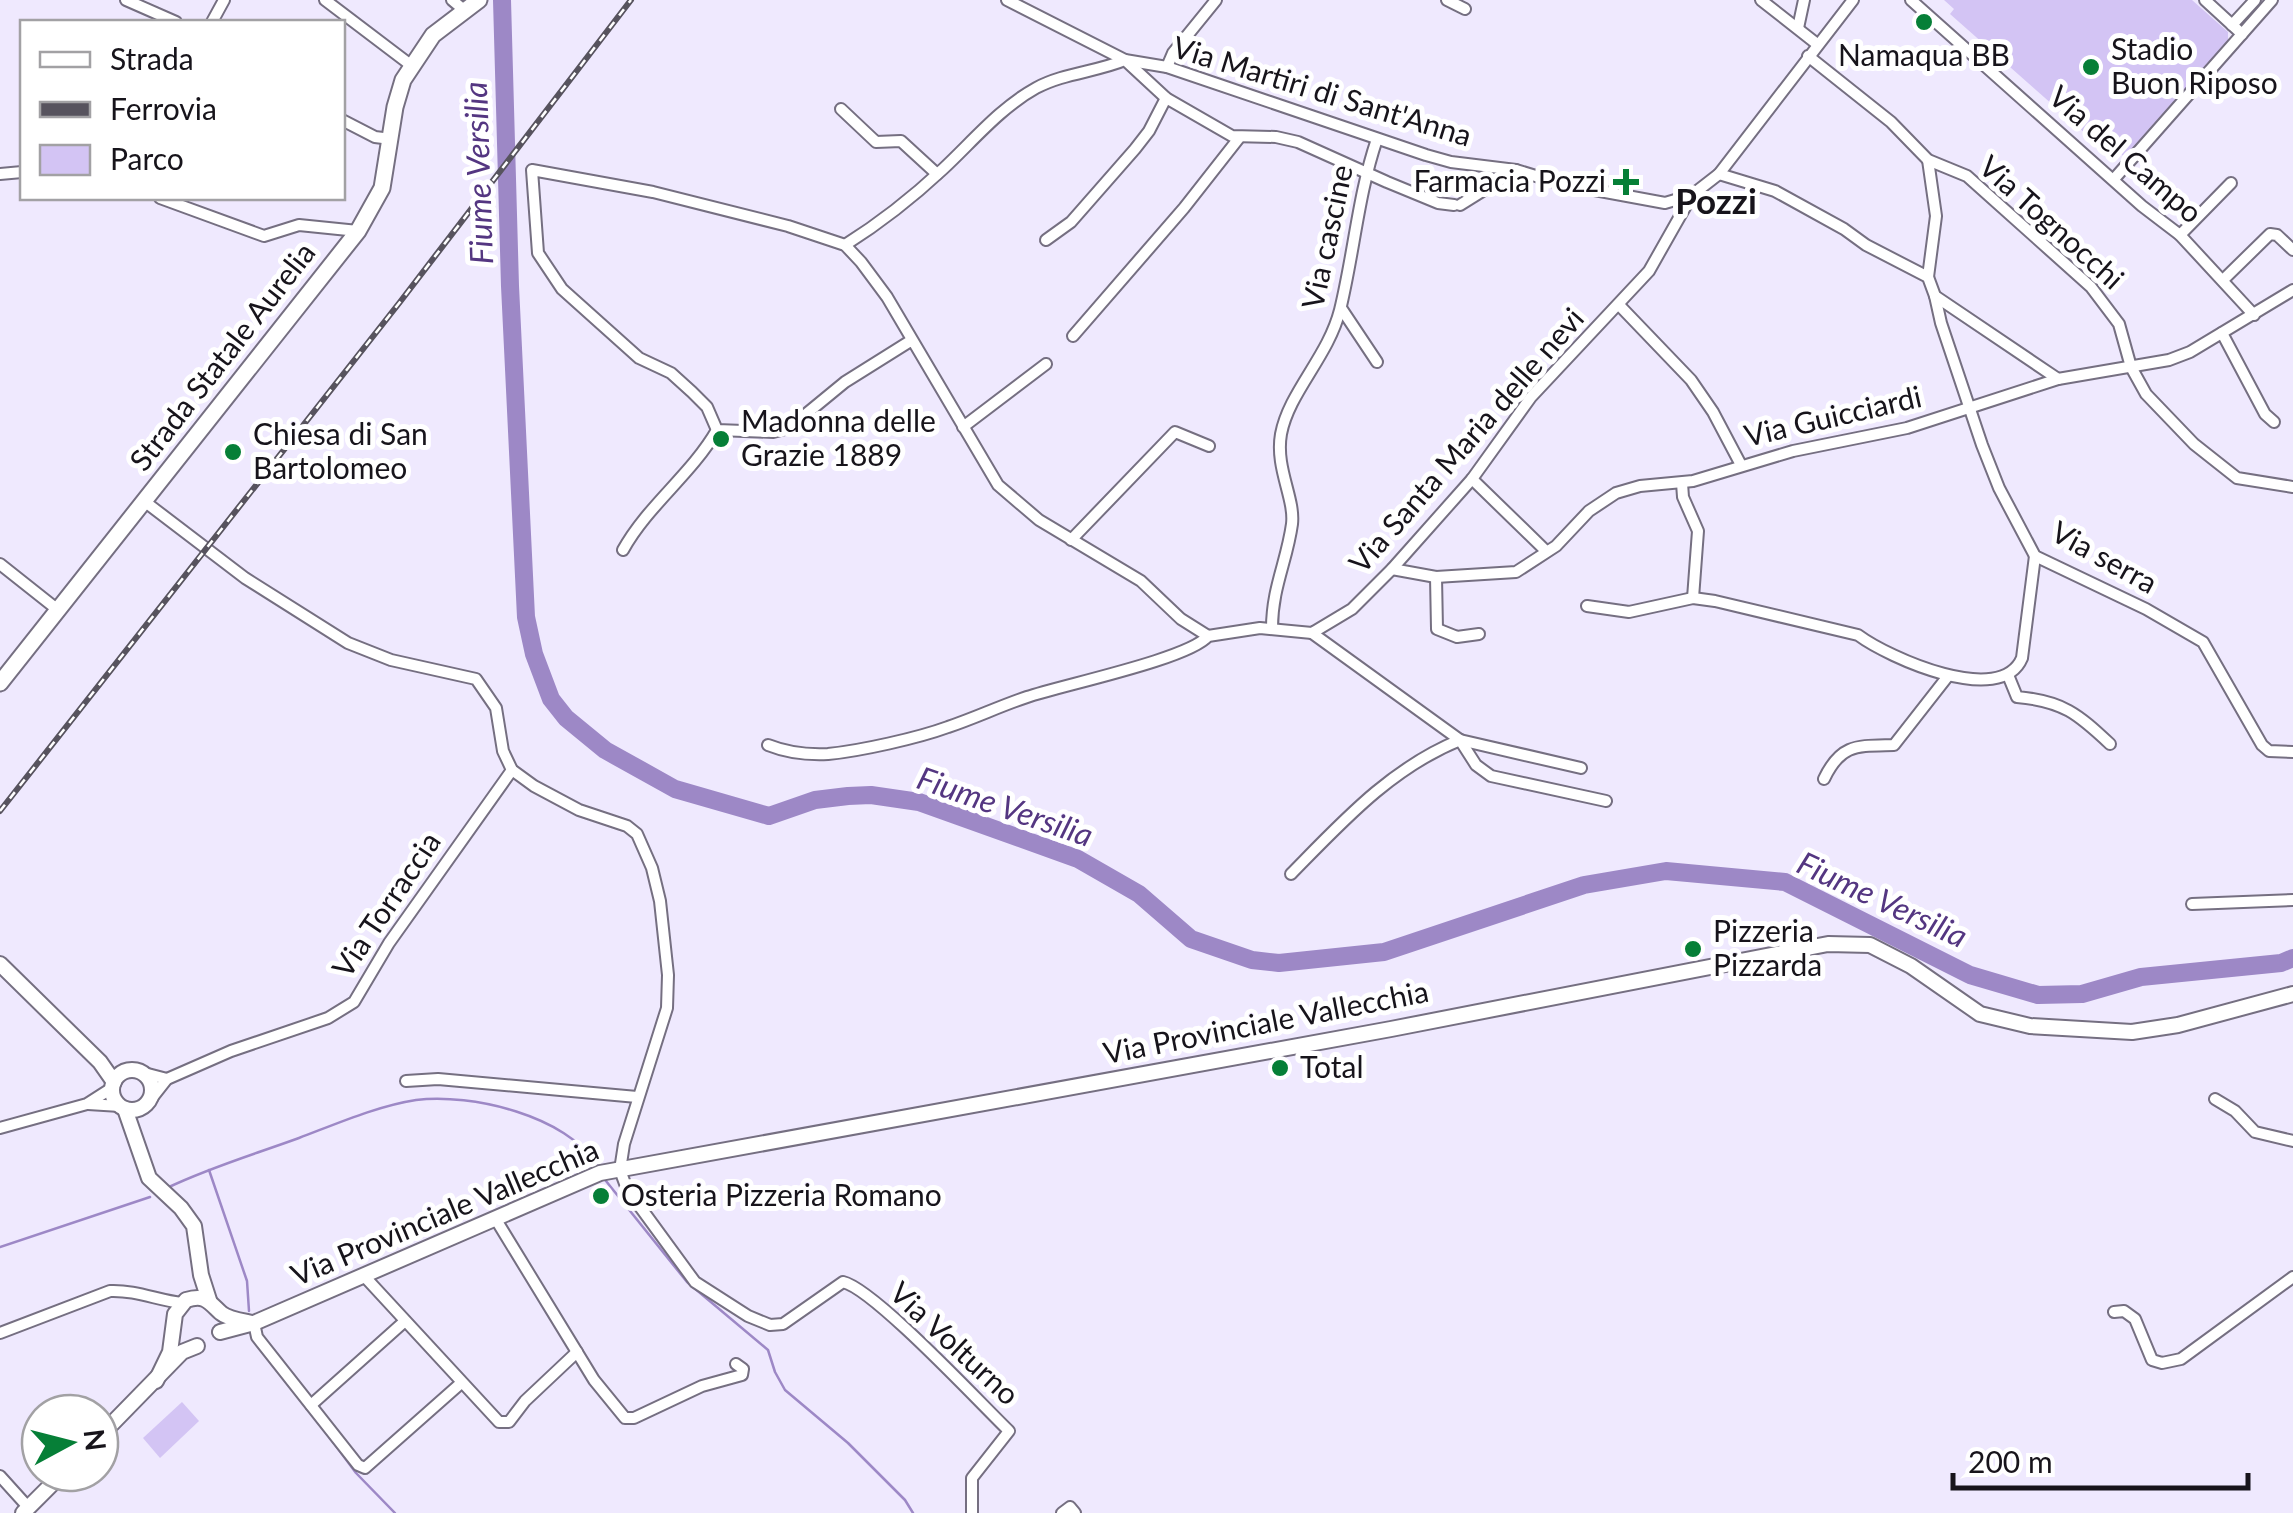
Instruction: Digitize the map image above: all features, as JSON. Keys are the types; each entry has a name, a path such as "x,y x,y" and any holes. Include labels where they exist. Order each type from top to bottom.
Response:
{"main road":[{"name":"Strada Statale Aurelia","path":"0,683 358,231 382,188 395,107 412,66 458,5 479,0"},
{"name":"Via Provinciale Vallecchia","path":"120,1416 182,1352 210,1342 220,1332 254,1324 494,1218 600,1174 620,1170 1391,1029 1828,944 1870,945 1910,966 1980,1014 2030,1026 2132,1032 2178,1026 2293,994"},
{"path":"0,964 100,1062 113,1085 149,1178 194,1226 209,1300 221,1314 254,1324"},
{"path":"100,1062 137,1071 152,1084 136,1140"},
{"path":"113,1085 124,1072 137,1071"},
{"path":"122,1108 148,1103"},
{"name":"Via Provinciale Vallecchia","path":"156,1381 170,1352 175,1325 201,1275"},
{"path":"186,1301 209,1300"},
{"path":"220,1332 221,1314"},
{"path":"175,1325 184,1341 197,1346"}],"street":[{"path":"126,0 171,20"},
{"path":"326,0 412,66"},
{"name":"Via Martiri di Sant'Anna","path":"1007,0 1125,60 1167,67 1452,162 1516,170 1562,184 1645,200 1674,202 1692,195"},
{"path":"1167,67 1173,53 1216,0"},
{"path":"1446,0 1465,9"},
{"path":"1761,0 1817,44"},
{"path":"1798,28 1804,0"},
{"path":"1692,195 1719,174 1853,0"},
{"name":"Via del Campo","path":"1912,0 2180,235 2254,314"},
{"path":"2205,0 2242,34"},
{"path":"2232,25 2254,0"},
{"path":"2114,179 2272,0"},
{"name":"Via Tognocchi","path":"1808,56 1892,122 1928,160 1967,176 2091,288 2118,324 2130,366 2154,404 2185,436 2237,478 2293,487"},
{"path":"845,245 874,227 988,124 1036,88 1063,76 1102,70 1125,60 1166,98 1206,124 1239,138 1276,136 1298,142 1438,202 1457,205 1516,170"},
{"path":"1046,240 1071,222 1136,149 1166,98"},
{"path":"841,109 876,142 901,141 937,174"},
{"path":"345,122 375,137 390,139"},
{"path":"1073,336 1239,138"},
{"name":"Via cascine","path":"1272,628 1272,599 1292,526 1279,462 1281,432 1289,410 1324,353 1340,308 1366,172 1377,138"},
{"name":"Via Tognocchi","path":"1928,160 1936,216 1928,278"},
{"path":"717,430 707,407 692,392 671,373 639,358 562,288 538,253 532,170 653,192 788,226 845,245 887,297 998,485 1039,520 1140,581 1181,619 1208,636 1272,628 1312,633 1460,740 1476,765 1491,776 1606,801"},
{"path":"1719,174 1775,190 1928,278"},
{"path":"2180,235 2231,184"},
{"name":"Via Santa Maria delle nevi","path":"1312,633 1352,609 1472,478 1530,397 1656,262 1692,195"},
{"path":"165,200 264,236 299,224 358,231"},
{"path":"2222,280 2270,234 2277,235 2293,250"},
{"name":"Via serra","path":"1928,278 1955,368 1999,488 2035,556 2146,609 2203,642 2262,745 2269,751 2293,752"},
{"name":"Via Guicciardi","path":"1392,569 1436,577 1516,572 1556,546 1589,511 1616,493 1640,486 1682,483 1740,464 1907,428 2058,379 2169,360 2293,290"},
{"path":"1935,296 2058,379"},
{"path":"1619,305 1691,380 1740,464"},
{"path":"1340,308 1376,362"},
{"path":"2222,333 2265,414 2274,422"},
{"path":"717,430 773,432 789,428 845,382 912,340"},
{"path":"963,427 1046,364"},
{"path":"623,550 634,529 702,456 717,430"},
{"path":"1070,540 1175,432 1210,446"},
{"path":"1472,478 1546,551"},
{"path":"1682,483 1683,497 1698,531 1694,598"},
{"path":"144,501 244,578 348,642 391,660 476,679 496,708 503,751 512,770 580,810 627,826 637,834 646,849 660,901 668,975 666,1008 637,1097 620,1170"},
{"path":"1587,606 1630,612 1694,598 1858,636 1876,648 1948,676 1998,680 2017,669 2022,658 2035,556"},
{"path":"0,564 58,610"},
{"path":"1436,577 1436,628 1457,636 1479,634"},
{"path":"768,745 786,752 831,754 947,728 1028,696 1176,654 1201,644 1208,636"},
{"path":"1824,779 1832,761 1845,750 1894,745 1948,676"},
{"path":"2008,676 2017,697 2046,699 2065,706 2110,744"},
{"path":"1291,874 1386,782 1416,760 1460,740 1581,768"},
{"name":"Via Torraccia","path":"148,1103 167,1079 328,1018 354,1002 389,944 512,770"},
{"path":"2192,904 2293,900"},
{"path":"137,1071 167,1079"},
{"path":"406,1081 438,1079 637,1097"},
{"path":"0,1128 87,1104 113,1085"},
{"path":"2215,1099 2236,1110 2255,1132 2293,1141"},
{"path":"87,1104 122,1108"},
{"name":"Via Volturno","path":"620,1170 627,1189 695,1282 748,1316 770,1324 783,1324 843,1282 853,1284 1009,1431 972,1478 972,1513"},
{"path":"494,1218 577,1352 625,1418 634,1418 702,1386 742,1376 743,1370 736,1364"},
{"path":"365,1276 460,1384 499,1422 505,1424 577,1352"},
{"path":"2114,1312 2124,1311 2135,1319 2152,1360 2162,1363 2181,1359 2293,1276"},
{"path":"0,1333 110,1291 186,1301"},
{"path":"157,1300 175,1325"},
{"path":"311,1406 405,1321"},
{"path":"254,1324 258,1338 358,1465 365,1468 460,1384"},
{"path":"0,1476 26,1510"},
{"path":"1062,1513 1070,1507 1076,1513"}],"green space":[{"path":"1944,0 2192,0 2228,32 2228,43 2127,159 2116,150 2104,150 1950,14 1954,9"},
{"path":"182,1402 199,1421 160,1458 143,1438"}],"waterway":[{"name":"Fiume Versilia","path":"502,0 510,286 526,617 534,654 551,699 566,718 605,750 675,789 769,816 815,800 848,796 919,802 1078,859 1139,894 1191,939 1252,960 1279,963 1384,952 1584,885 1666,871 1785,882 1970,975 2038,995 2082,994 2141,977 2281,963 2293,958"},
{"path":"169,1187 372,1111 416,1100 464,1100 516,1112 564,1133 597,1165"},
{"path":"209,1170 247,1281 249,1311"},
{"path":"606,1181 687,1282 768,1350 785,1390 848,1443 913,1513"},
{"path":"0,1247 150,1197"},
{"path":"316,1419 356,1473 395,1513"}],"railway":[{"path":"0,811 400,302 631,0"}],"place":[{"name":"Namaqua BB","path":"1924,22"},
{"name":"Stadio Buon Riposo","path":"2091,67"},
{"name":"Farmacia Pozzi","path":"1626,182"},
{"name":"Madonna delle Grazie 1889","path":"721,439"},
{"name":"Chiesa di San Bartolomeo","path":"233,452"},
{"name":"Pizzeria Pizzarda","path":"1693,949"},
{"name":"Total","path":"1280,1068"},
{"name":"Osteria Pizzeria Romano","path":"601,1196"}],"district":[{"name":"Pozzi","path":"1716,202"}]}
